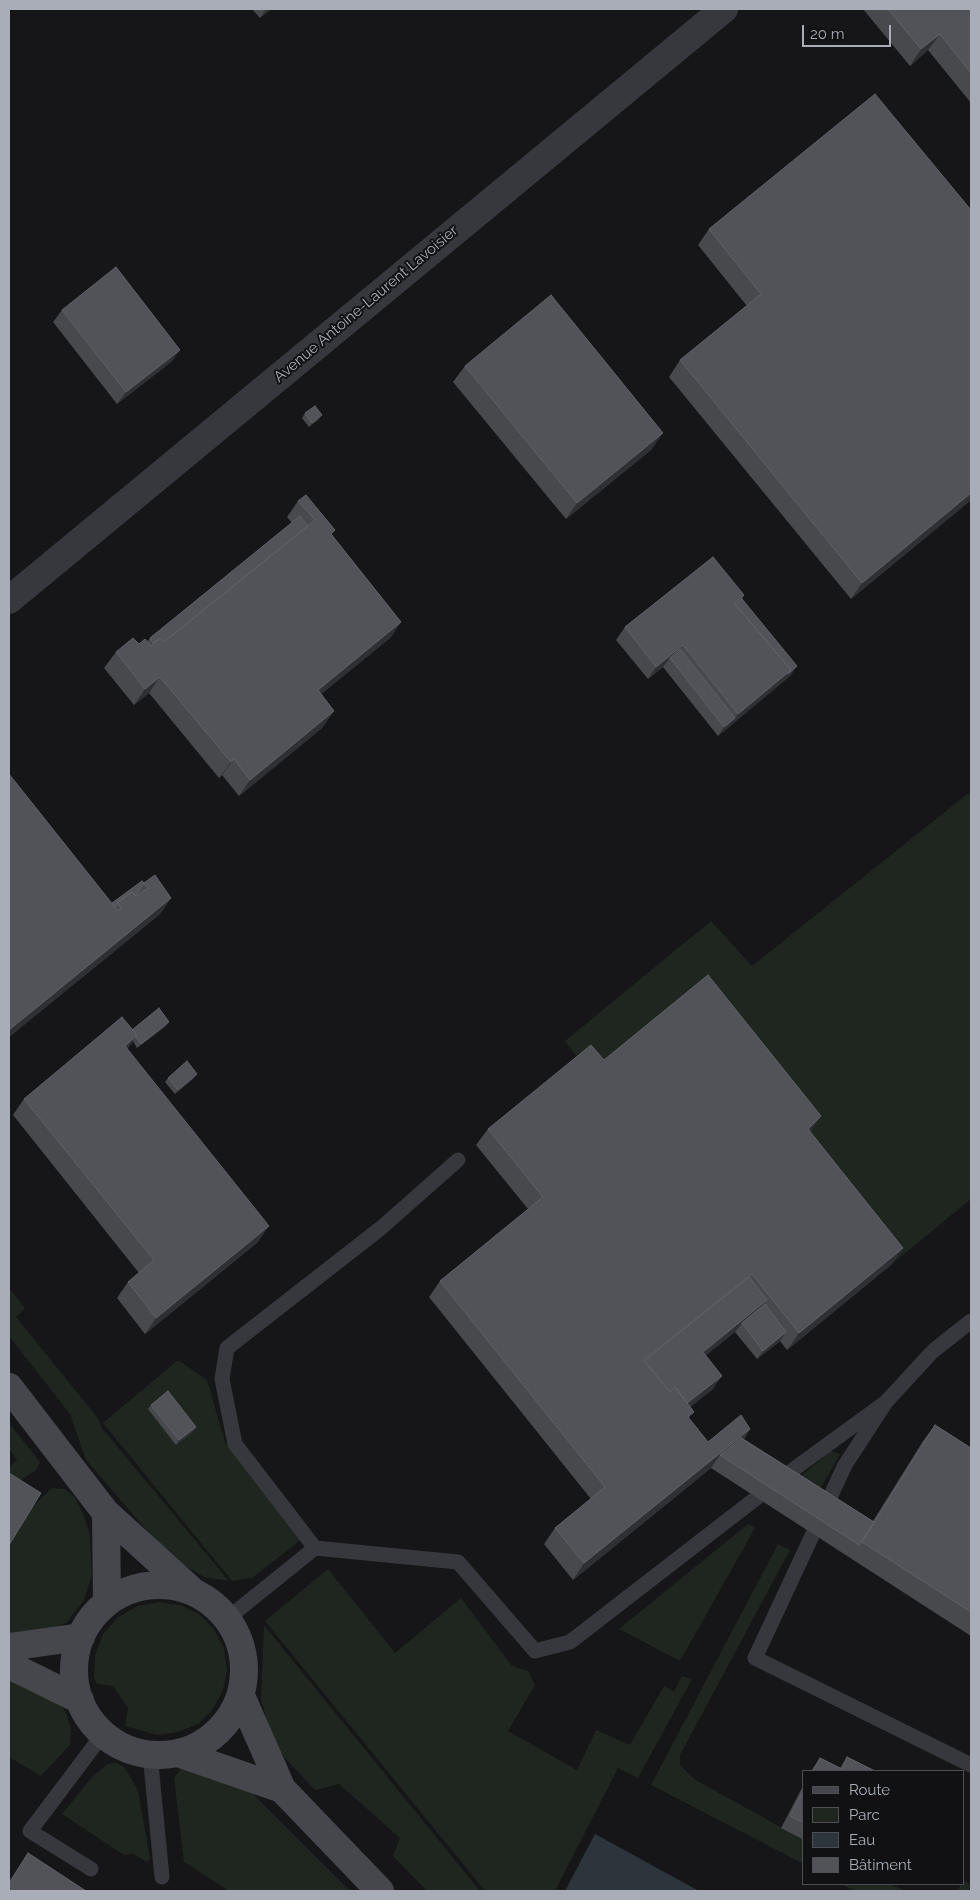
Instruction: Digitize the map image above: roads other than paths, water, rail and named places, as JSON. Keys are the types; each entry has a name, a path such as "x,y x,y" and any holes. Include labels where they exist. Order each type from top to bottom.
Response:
{"street":[{"name":"Avenue Antoine-Laurent Lavoisier","path":"9,600 724,9"},
{"path":"9,1387 106,1512 191,1590 211,1602 228,1618 240,1642 245,1669 241,1696 227,1722 206,1742 178,1753 150,1754 125,1748 104,1734 89,1719 80,1700 75,1679 75,1658 81,1637 92,1618 108,1602 133,1588 162,1585 191,1590"},
{"path":"106,1512 108,1602"},
{"path":"9,1647 81,1637"},
{"path":"9,1665 80,1700"},
{"path":"241,1696 282,1790 380,1891"},
{"path":"178,1753 282,1790"}],"lane":[{"path":"315,1548 236,1444 222,1379 227,1348 381,1228 458,1160"},
{"path":"971,1321 933,1351 886,1402 845,1465 755,1658 971,1765"},
{"path":"228,1618 315,1548 458,1562 535,1651 570,1642 790,1472 886,1402"},
{"path":"91,1869 30,1831 104,1734"},
{"path":"150,1754 162,1877"}],"water":[{"path":"595,1834 699,1891 565,1891"}]}
